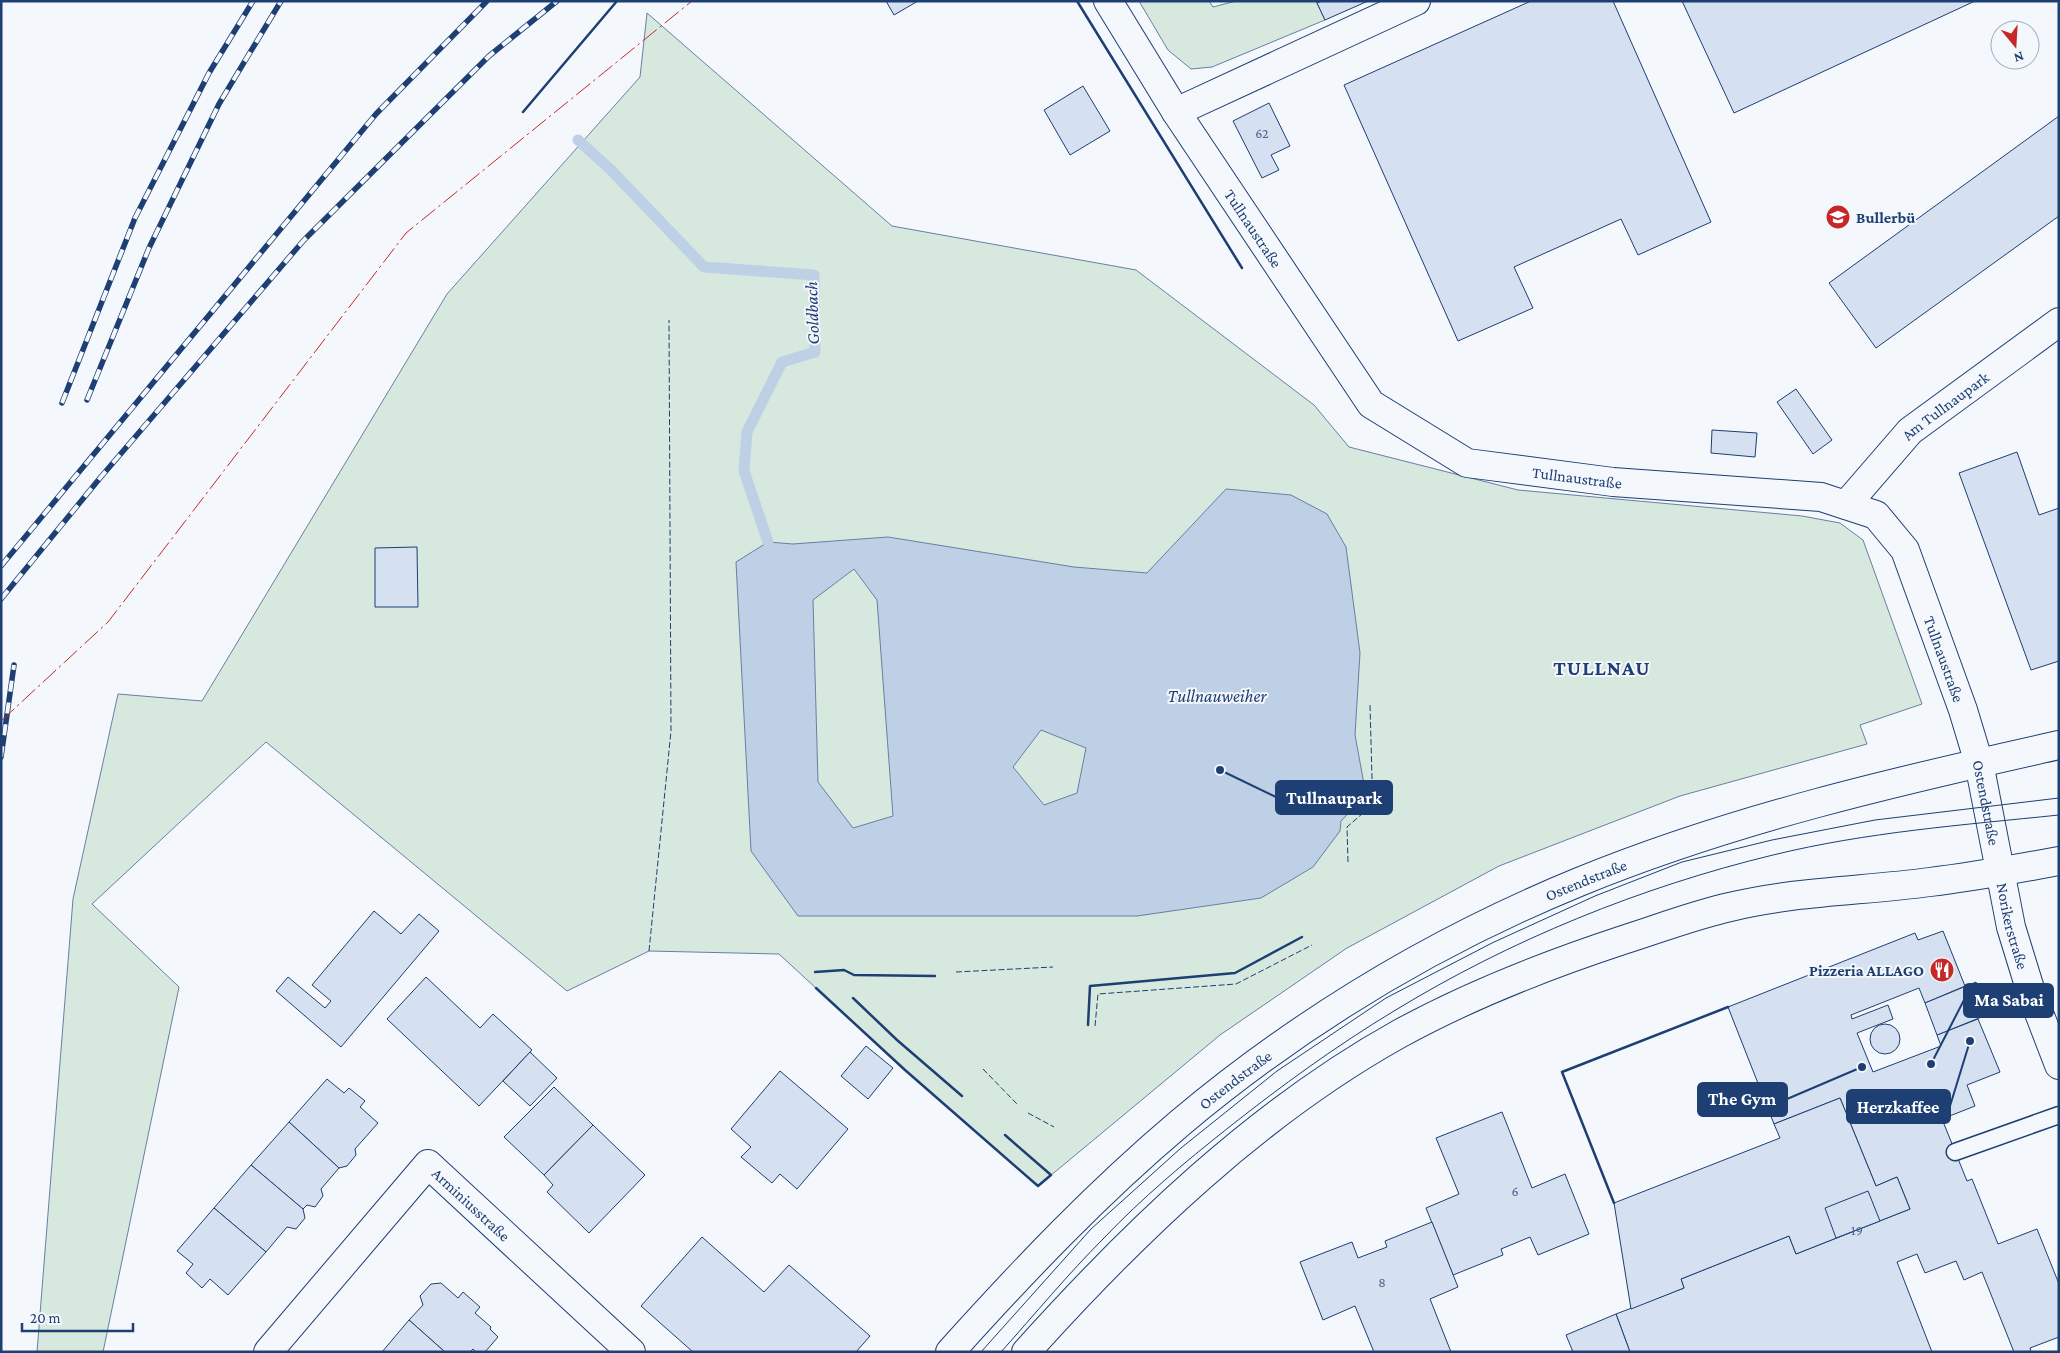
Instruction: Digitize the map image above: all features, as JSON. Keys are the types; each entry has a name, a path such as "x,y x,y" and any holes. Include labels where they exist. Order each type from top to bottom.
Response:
{"street":[{"name":"Tullnaustraße","path":"1108,1 1176,112 1371,404 1468,463 1613,482 1821,497 1876,515 1905,550 1979,763"},
{"path":"1176,112 1416,1"},
{"name":"Am Tullnaupark","path":"1846,505 1910,430 2059,322"},
{"path":"1979,763 2059,745"},
{"name":"Ostendstraße","path":"950,1352 1069,1224 1158,1142 1266,1056 1378,983 1504,916 1581,882 1655,853 1820,802 1979,763 2000,871 1929,882 1809,893 1729,907 1661,927 1561,962 1435,1016 1398,1035 1322,1084 1208,1172 1132,1241 1026,1352"},
{"path":"2000,871 2059,861"},
{"name":"Norikerstraße","path":"2000,871 2016,945 2059,1065"},
{"name":"Arminiusstraße","path":"268,1352 428,1164 631,1352"}],"lane":[{"path":"1955,1152 2059,1115"}],"shaded area":[{"path":"1139,1 1209,1 1213,7 1236,1 1316,1 1325,20 1212,67 1191,69 1168,50"},
{"path":"647,13 892,226 1136,270 1314,405 1349,447 1518,490 1802,516 1840,523 1863,540 1922,704 1860,725 1867,744 1680,796 1499,866 1347,948 1220,1035 1038,1186 905,1070 779,954 649,951 567,991 266,742 92,904 179,987 103,1352 37,1352 73,899 118,694 202,701 447,294 640,77"}],"water":[{"name":"Tullnauweiher","path":"1226,489 1291,495 1327,514 1346,547 1360,653 1355,735 1366,795 1341,821 1340,831 1313,867 1261,898 1137,916 798,916 751,851 736,562 768,542 793,544 888,537 1074,567 1147,573","holes":["854,569 877,600 893,816 853,828 818,782 813,600","1041,730 1086,748 1077,793 1044,805 1013,767"]}],"building":[{"path":"886,1 918,1 894,15"},
{"path":"1322,1 1368,1 1325,20 1317,3"},
{"path":"1531,1 1613,1 1711,222 1638,255 1621,219 1514,267 1533,308 1458,341 1344,85"},
{"path":"1682,1 1975,1 1734,113"},
{"path":"1083,86 1110,131 1070,155 1044,110"},
{"path":"1269,103 1290,146 1271,155 1279,170 1262,178 1233,121"},
{"path":"2059,116 2059,216 1876,348 1829,283"},
{"path":"1796,389 1832,440 1813,454 1777,402"},
{"path":"1712,430 1757,433 1755,457 1711,453"},
{"path":"2017,452 2039,515 2059,508 2059,661 2031,670 1959,473"},
{"path":"417,547 418,607 375,607 375,548"},
{"path":"374,911 401,934 419,914 439,931 341,1047 276,991 288,977 325,1008 331,1001 312,985"},
{"path":"1943,931 1965,986 1925,1003 1919,988 1851,1015 1852,1019 1888,1005 1893,1019 1857,1033 1873,1072 1941,1046 1937,1035 1978,1019 2000,1072 1967,1085 1975,1106 1942,1119 1967,1181 1972,1179 1998,1244 2037,1229 2059,1284 2059,1337 2030,1348 2031,1352 2014,1352 1982,1272 1964,1280 1956,1261 1925,1273 1917,1254 1897,1262 1932,1352 1630,1352 1616,1314 1684,1288 1681,1279 1789,1236 1796,1254 1910,1209 1897,1177 1876,1186 1840,1098 1774,1124 1728,1007 1915,933 1918,940"},
{"path":"426,977 480,1028 493,1014 532,1050 479,1106 387,1019"},
{"path":"1976,982 1989,1014 1937,1035 1925,1003"},
{"path":"1885,1024 1896,1028 1900,1039 1896,1050 1885,1054 1874,1050 1870,1039 1874,1028"},
{"path":"866,1046 893,1068 868,1099 841,1076"},
{"path":"530,1052 557,1078 530,1106 503,1081"},
{"path":"780,1071 848,1129 797,1189 780,1174 772,1183 741,1157 751,1147 731,1129"},
{"path":"327,1079 344,1093 349,1088 365,1101 360,1107 378,1123 355,1149 356,1155 347,1166 339,1168 289,1122"},
{"path":"554,1087 593,1125 544,1175 504,1137"},
{"path":"1840,1098 1876,1186 1897,1177 1910,1209 1796,1254 1789,1236 1681,1279 1684,1288 1631,1309 1614,1203 1780,1138 1774,1124"},
{"path":"1502,1112 1532,1188 1565,1174 1589,1234 1538,1255 1530,1237 1501,1249 1503,1255 1453,1275 1426,1208 1459,1194 1436,1138"},
{"path":"289,1122 339,1168 321,1189 323,1196 315,1207 307,1205 303,1209 251,1165"},
{"path":"593,1125 645,1175 589,1233 547,1192 553,1185 544,1175"},
{"path":"251,1165 303,1209 305,1218 296,1229 287,1227 266,1252 214,1208"},
{"path":"1868,1191 1880,1221 1836,1238 1825,1208"},
{"path":"214,1208 266,1252 228,1295 210,1279 202,1288 186,1273 193,1264 177,1251"},
{"path":"1432,1222 1458,1287 1430,1299 1451,1352 1374,1352 1355,1306 1323,1320 1300,1262 1352,1242 1358,1258 1387,1247 1385,1241"},
{"path":"702,1237 764,1292 789,1265 870,1336 856,1352 693,1352 641,1306"},
{"path":"441,1283 458,1298 463,1292 480,1307 475,1313 491,1327 490,1329 498,1337 485,1352 476,1352 473,1349 470,1352 445,1352 409,1320 423,1305 420,1296 431,1284"},
{"path":"1616,1314 1630,1352 1573,1352 1566,1335"},
{"path":"409,1320 445,1352 382,1352"}],"waterway":[{"name":"Goldbach","path":"578,140 611,170 704,267 814,275 815,352 782,362 747,432 744,471 768,542"}],"tram line":[{"path":"981,1352 1091,1229 1181,1148 1277,1071 1386,998 1492,943 1595,896 1682,862 1772,840 1875,820 2059,798"},
{"path":"1001,1352 1118,1223 1212,1141 1248,1112 1351,1038 1438,985 1484,961 1577,918 1626,900 1674,883 1773,855 1844,840 1879,835 2059,815"}],"railway":[{"path":"62,403 135,218 209,73 253,1"},
{"path":"87,400 149,248 219,104 281,1"},
{"path":"1,566 376,114 487,1"},
{"path":"1,599 100,478 304,240 489,56 557,1"},
{"path":"1,757 14,665"}],"fence":[{"path":"649,951 671,731 669,320"},
{"path":"1348,862 1347,827 1370,807 1372,778 1370,705"},
{"path":"1095,1026 1098,994 1236,984 1312,945"},
{"path":"956,972 1053,967"},
{"path":"983,1069 1017,1104"},
{"path":"1028,1113 1054,1127"}],"wall":[{"path":"523,112 617,1"},
{"path":"1077,1 1242,268"},
{"path":"1088,1025 1090,986 1235,973 1302,937"},
{"path":"815,972 844,970 854,975 935,976"},
{"path":"816,988 905,1070 1038,1186 1051,1175 1005,1135"},
{"path":"853,998 897,1040 962,1096"},
{"path":"1614,1203 1562,1072 1728,1007"}],"power":[{"path":"1,721 108,622 406,233 692,1"}],"place":[{"name":"Bullerbü","path":"1838,217"},
{"name":"Tullnaupark","path":"1220,770"},
{"name":"Pizzeria ALLAGO","path":"1942,970"},
{"name":"Herzkaffee","path":"1970,1041"},
{"name":"Ma Sabai","path":"1931,1064"},
{"name":"The Gym","path":"1862,1067"}],"district":[{"name":"TULLNAU","path":"1602,668"}]}
